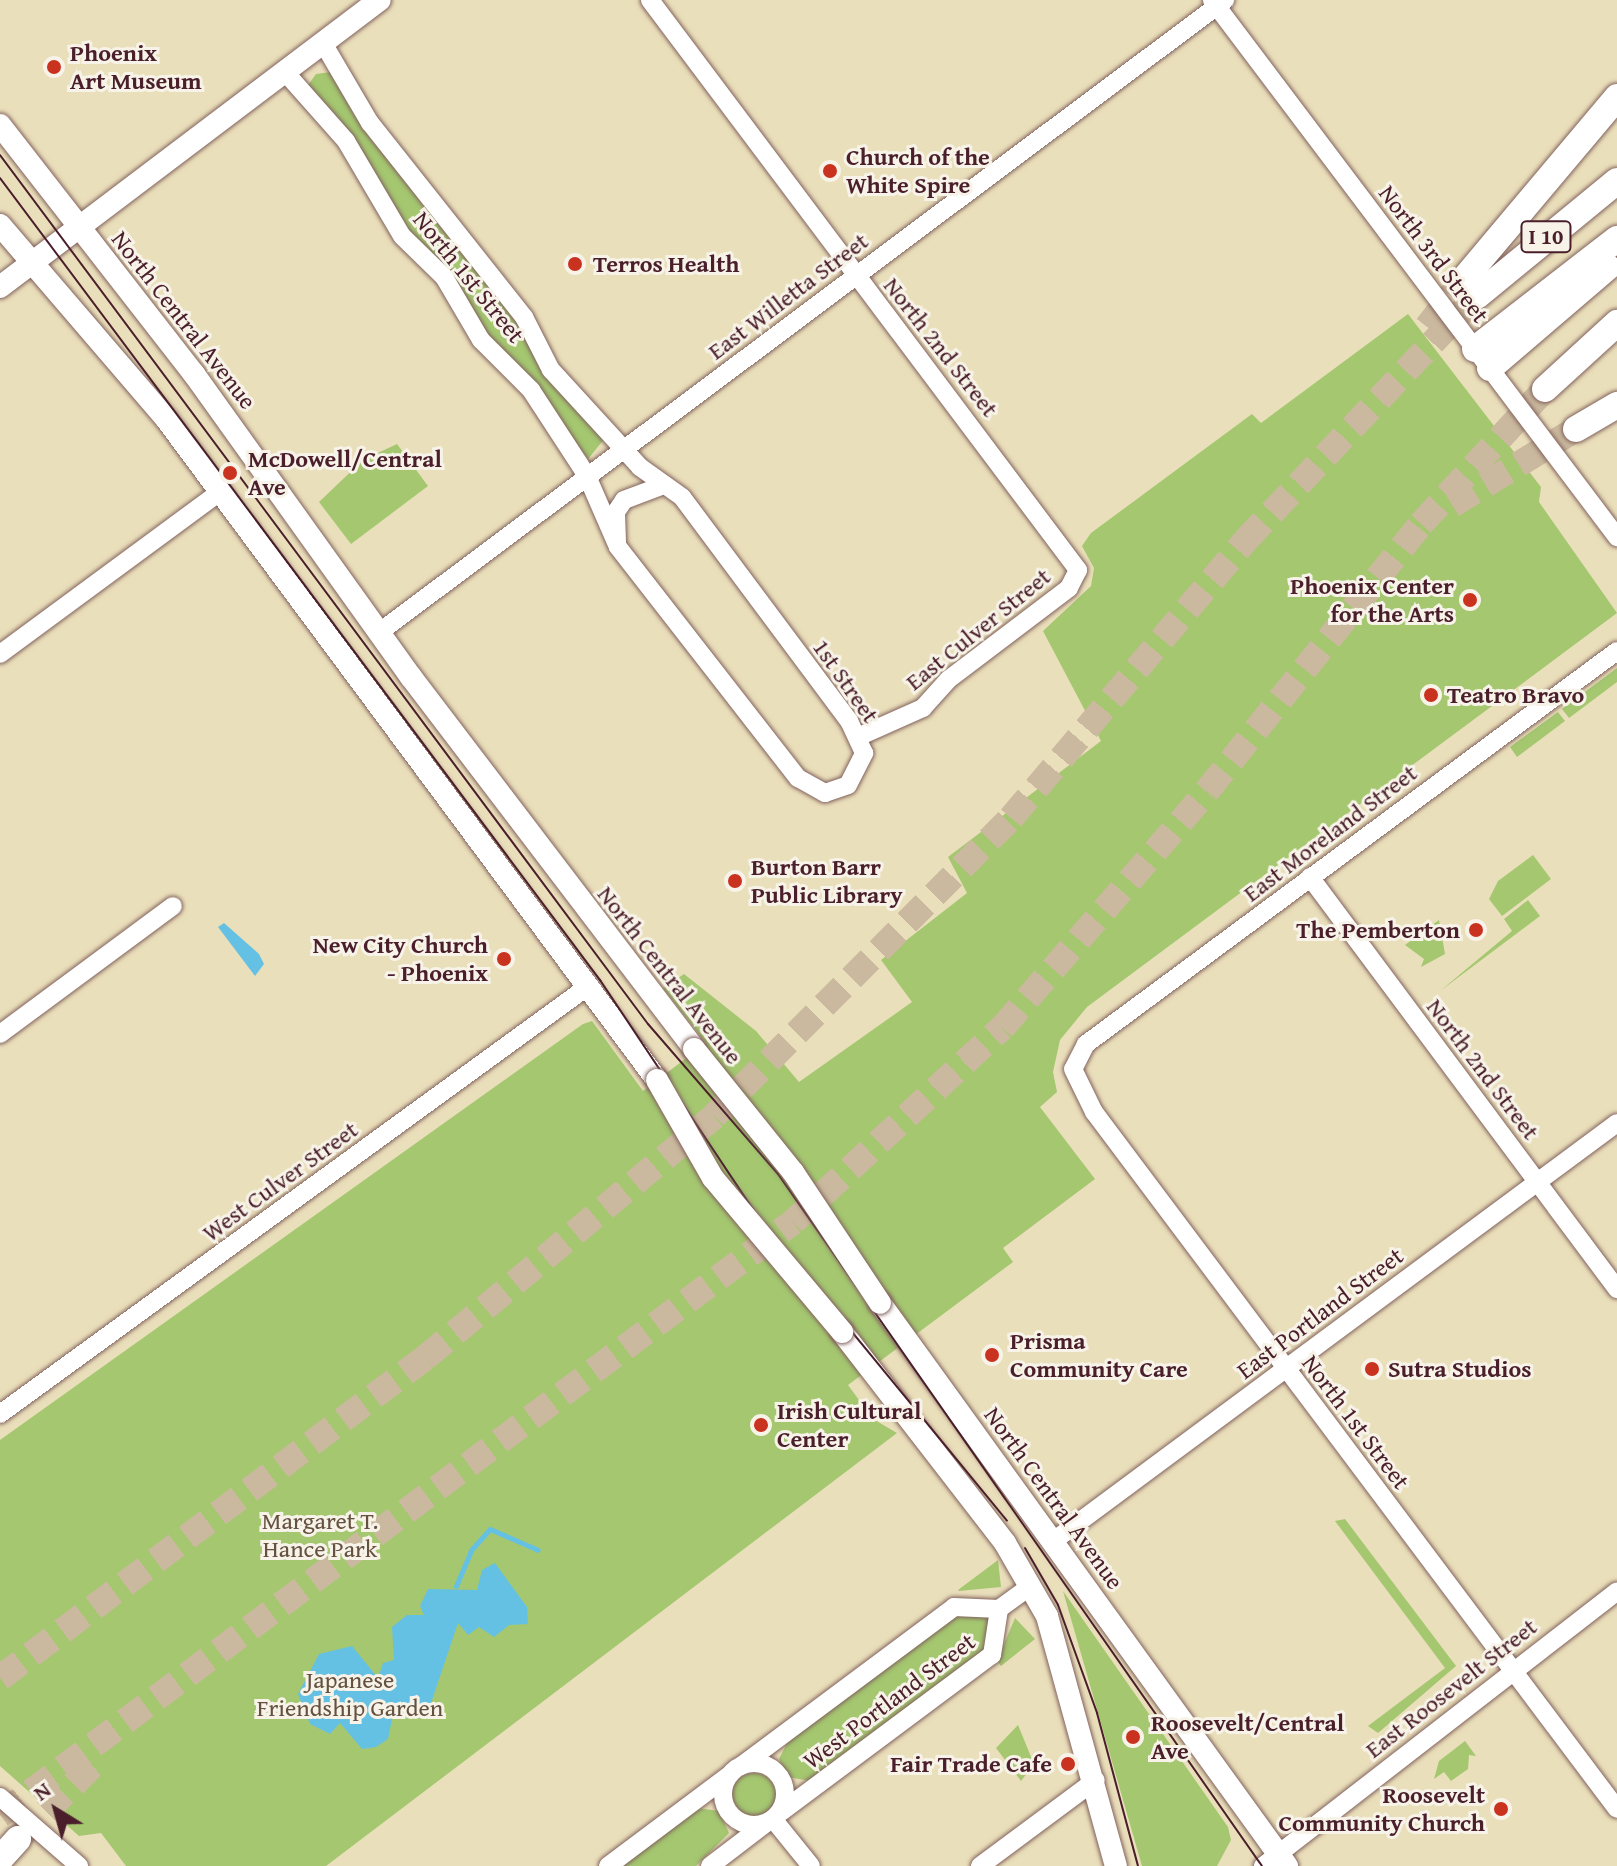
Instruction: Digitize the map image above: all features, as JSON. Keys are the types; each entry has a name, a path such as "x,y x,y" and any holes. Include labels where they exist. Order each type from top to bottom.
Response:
{"highway":[{"name":"I 10","path":"1617,97 1470,288 1617,181"},
{"path":"1483,358 1617,239"},
{"path":"1483,358 1617,260"},
{"path":"1545,389 1617,323"},
{"path":"1576,429 1617,405"},
{"path":"0,1859 18,1839"}],"main road":[{"path":"0,287 380,0"},
{"name":"North Central Avenue","path":"0,125 694,1049 793,1172 880,1303 1276,1862"},
{"path":"0,225 35,261 221,491 657,1080 722,1190 842,1332 1031,1586 1060,1647 1116,1866"}],"street":[{"name":"North 2nd Street","path":"650,0 1078,570"},
{"name":"East Willetta Street","path":"381,631 1218,2"},
{"name":"North 3rd Street","path":"1218,2 1617,537"},
{"name":"North 1st Street","path":"323,43 370,123 524,317 551,370 626,448"},
{"name":"North 1st Street","path":"285,72 346,141 402,236 444,277 481,340 531,390 587,476"},
{"name":"1st Street","path":"587,476 618,547 805,785 825,793 848,785 863,766 858,737 682,497 664,485 626,448"},
{"path":"618,547 614,526 624,500 664,485"},
{"path":"0,654 221,491"},
{"name":"East Culver Street","path":"858,737 923,708 1069,588 1078,570"},
{"name":"East Moreland Street","path":"1075,1058 1310,877 1617,651"},
{"name":"North 2nd Street","path":"1310,877 1617,1289"},
{"path":"0,1034 173,906"},
{"name":"West Culver Street","path":"0,1414 587,987"},
{"name":"North 1st Street","path":"1075,1058 1077,1087 1510,1672 1617,1809"},
{"name":"East Portland Street","path":"1052,1542 1617,1123"},
{"path":"999,1609 1031,1586"},
{"name":"East Roosevelt Street","path":"1276,1862 1510,1672 1617,1591"},
{"name":"West Portland Street","path":"608,1866 954,1607 999,1609 992,1655 710,1866"},
{"name":"West Portland Street","path":"736,1770 762,1764 779,1775 786,1796 773,1819"},
{"path":"736,1770 723,1792 729,1813 747,1824 773,1819 811,1866"},
{"path":"980,1866 1096,1780"},
{"path":"0,1797 79,1866"}],"green space":[{"path":"331,72 424,207 467,249 605,438 588,459 410,238 306,88 316,74"},
{"name":"Margaret T. Hance Park","path":"1408,314 1541,487 1539,502 1617,613 1087,1007 1060,1040 1053,1072 1057,1092 1040,1107 1095,1179 1003,1248 1013,1262 848,1385 873,1419 897,1433 326,1866 126,1866 101,1833 79,1836 0,1766 0,1440 583,1024 592,1021 643,1091 706,1043 663,988 684,974 756,1031 799,1082 912,1002 881,960 967,893 948,857 1101,741 1043,631 1091,586 1094,568 1082,546 1091,533 1252,414 1261,423"},
{"path":"397,444 428,486 351,544 319,502 363,460"},
{"path":"1617,668 1617,682 1569,718 1562,709"},
{"path":"1558,712 1565,721 1517,757 1510,747"},
{"path":"1533,855 1551,879 1502,916 1489,899 1498,881"},
{"path":"1528,900 1540,916 1440,991 1512,931 1504,919"},
{"path":"1439,920 1445,954 1421,967 1424,959 1405,945"},
{"path":"1345,1519 1456,1666 1378,1733 1368,1726 1445,1668 1335,1521"},
{"path":"998,1560 1001,1587 958,1590"},
{"path":"1063,1591 1228,1827 1231,1840 1217,1866 1142,1866"},
{"path":"960,1612 991,1617 991,1647 811,1781 787,1777 779,1759 788,1741"},
{"path":"1015,1618 1035,1639 1001,1666 997,1661"},
{"path":"1018,1725 1034,1764 1021,1781 996,1748"},
{"path":"1465,1741 1476,1756 1469,1755 1468,1769 1451,1781 1444,1772 1434,1779 1439,1761"},
{"path":"754,1773 770,1779 776,1795 770,1811 754,1817 738,1811 732,1795 738,1779"},
{"path":"697,1808 719,1811 729,1833 696,1866 621,1866"}],"water":[{"path":"224,923 259,954 264,964 255,976 218,927"},
{"path":"495,1563 527,1607 528,1624 509,1625 494,1637 479,1627 468,1635 458,1623 430,1706 393,1714 388,1739 376,1747 362,1749 340,1723 330,1734 310,1724 298,1694 319,1654 352,1646 378,1678 383,1663 394,1660 392,1627 407,1615 424,1615 420,1606 428,1589 477,1590 482,1570"}],"waterway":[{"path":"456,1586 471,1550 490,1529 538,1550"}],"tunnel":[{"path":"1427,327 1464,279"},
{"path":"0,1678 425,1358 714,1116 1011,818 1245,541 1477,296"},
{"path":"0,1815 793,1222 1002,1028 1207,791 1421,524 1545,389"},
{"path":"1452,505 1576,429"},
{"path":"18,1839 99,1759"}],"tram line":[{"path":"0,155 648,1024 778,1174 1262,1866"},
{"path":"0,178 600,980 760,1220 1007,1521"},
{"path":"1025,1548 1058,1605 1097,1713 1138,1866"}],"place":[{"name":"Phoenix Art Museum","path":"54,67"},
{"name":"Church of the White Spire","path":"830,171"},
{"name":"Terros Health","path":"575,264"},
{"name":"McDowell/Central Ave","path":"230,473"},
{"name":"Phoenix Center for the Arts","path":"1470,600"},
{"name":"Teatro Bravo","path":"1431,695"},
{"name":"Burton Barr Public Library","path":"735,881"},
{"name":"The Pemberton","path":"1476,930"},
{"name":"New City Church - Phoenix","path":"504,959"},
{"name":"Prisma Community Care","path":"992,1355"},
{"name":"Sutra Studios","path":"1372,1369"},
{"name":"Irish Cultural Center","path":"761,1425"},
{"name":"Roosevelt/Central Ave","path":"1133,1737"},
{"name":"Fair Trade Cafe","path":"1068,1764"},
{"name":"Roosevelt Community Church","path":"1501,1809"}],"park label":[{"name":"Japanese Friendship Garden","path":"350,1694"}]}
